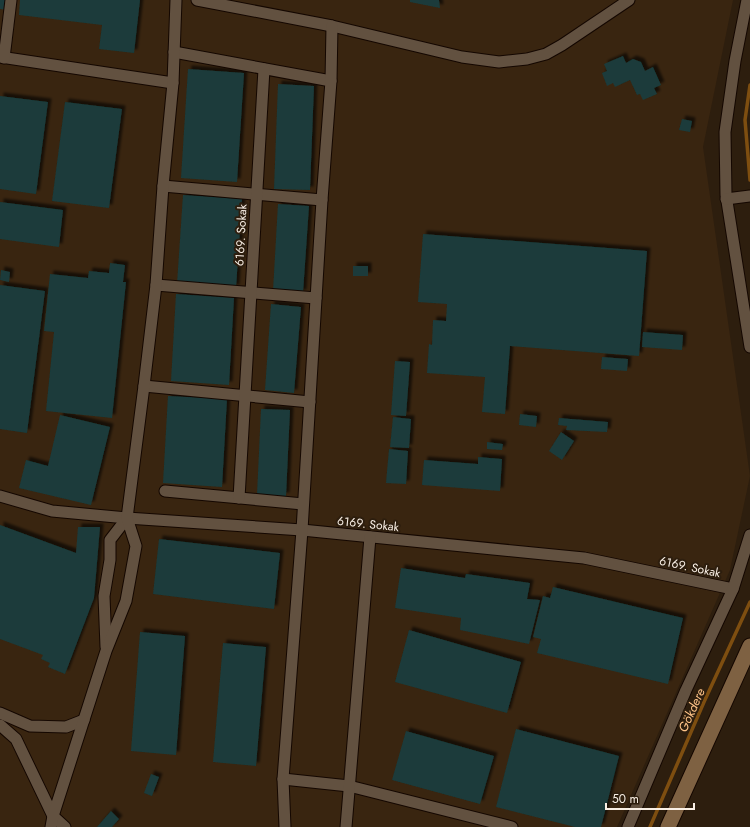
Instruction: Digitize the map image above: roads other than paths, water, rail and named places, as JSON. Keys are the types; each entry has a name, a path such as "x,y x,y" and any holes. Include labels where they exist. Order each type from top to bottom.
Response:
{"main road":[{"path":"668,827 750,646"}],"street":[{"path":"11,0 2,57 173,83"},
{"path":"51,827 53,816 106,651 126,600 136,546 127,518 156,285 163,186 173,83 176,0"},
{"path":"197,0 332,26 462,57 499,62 527,59 546,54 629,0"},
{"path":"747,0 735,60 725,132 726,199 750,347"},
{"path":"284,827 283,779 302,530 322,200 331,81 332,26"},
{"path":"174,52 331,81"},
{"name":"6169. Sokak","path":"240,498 264,69"},
{"path":"163,186 322,200"},
{"path":"726,199 750,196"},
{"path":"156,285 251,294 316,298"},
{"path":"144,386 310,402"},
{"path":"166,491 303,504"},
{"name":"6169. Sokak","path":"0,496 52,511 127,518 302,530 584,558 733,589"},
{"path":"106,651 104,596 110,560 110,540 127,518"},
{"path":"628,827 686,690 733,589 750,535"},
{"path":"346,827 370,537"},
{"path":"0,713 30,726 66,727 84,720"},
{"path":"0,725 16,740 53,816 65,827"},
{"path":"283,779 349,786 512,827"}],"waterway":[{"name":"Gökdere","path":"750,85 745,120 750,180"},
{"name":"Gökdere","path":"650,827 704,702 750,602"}]}
